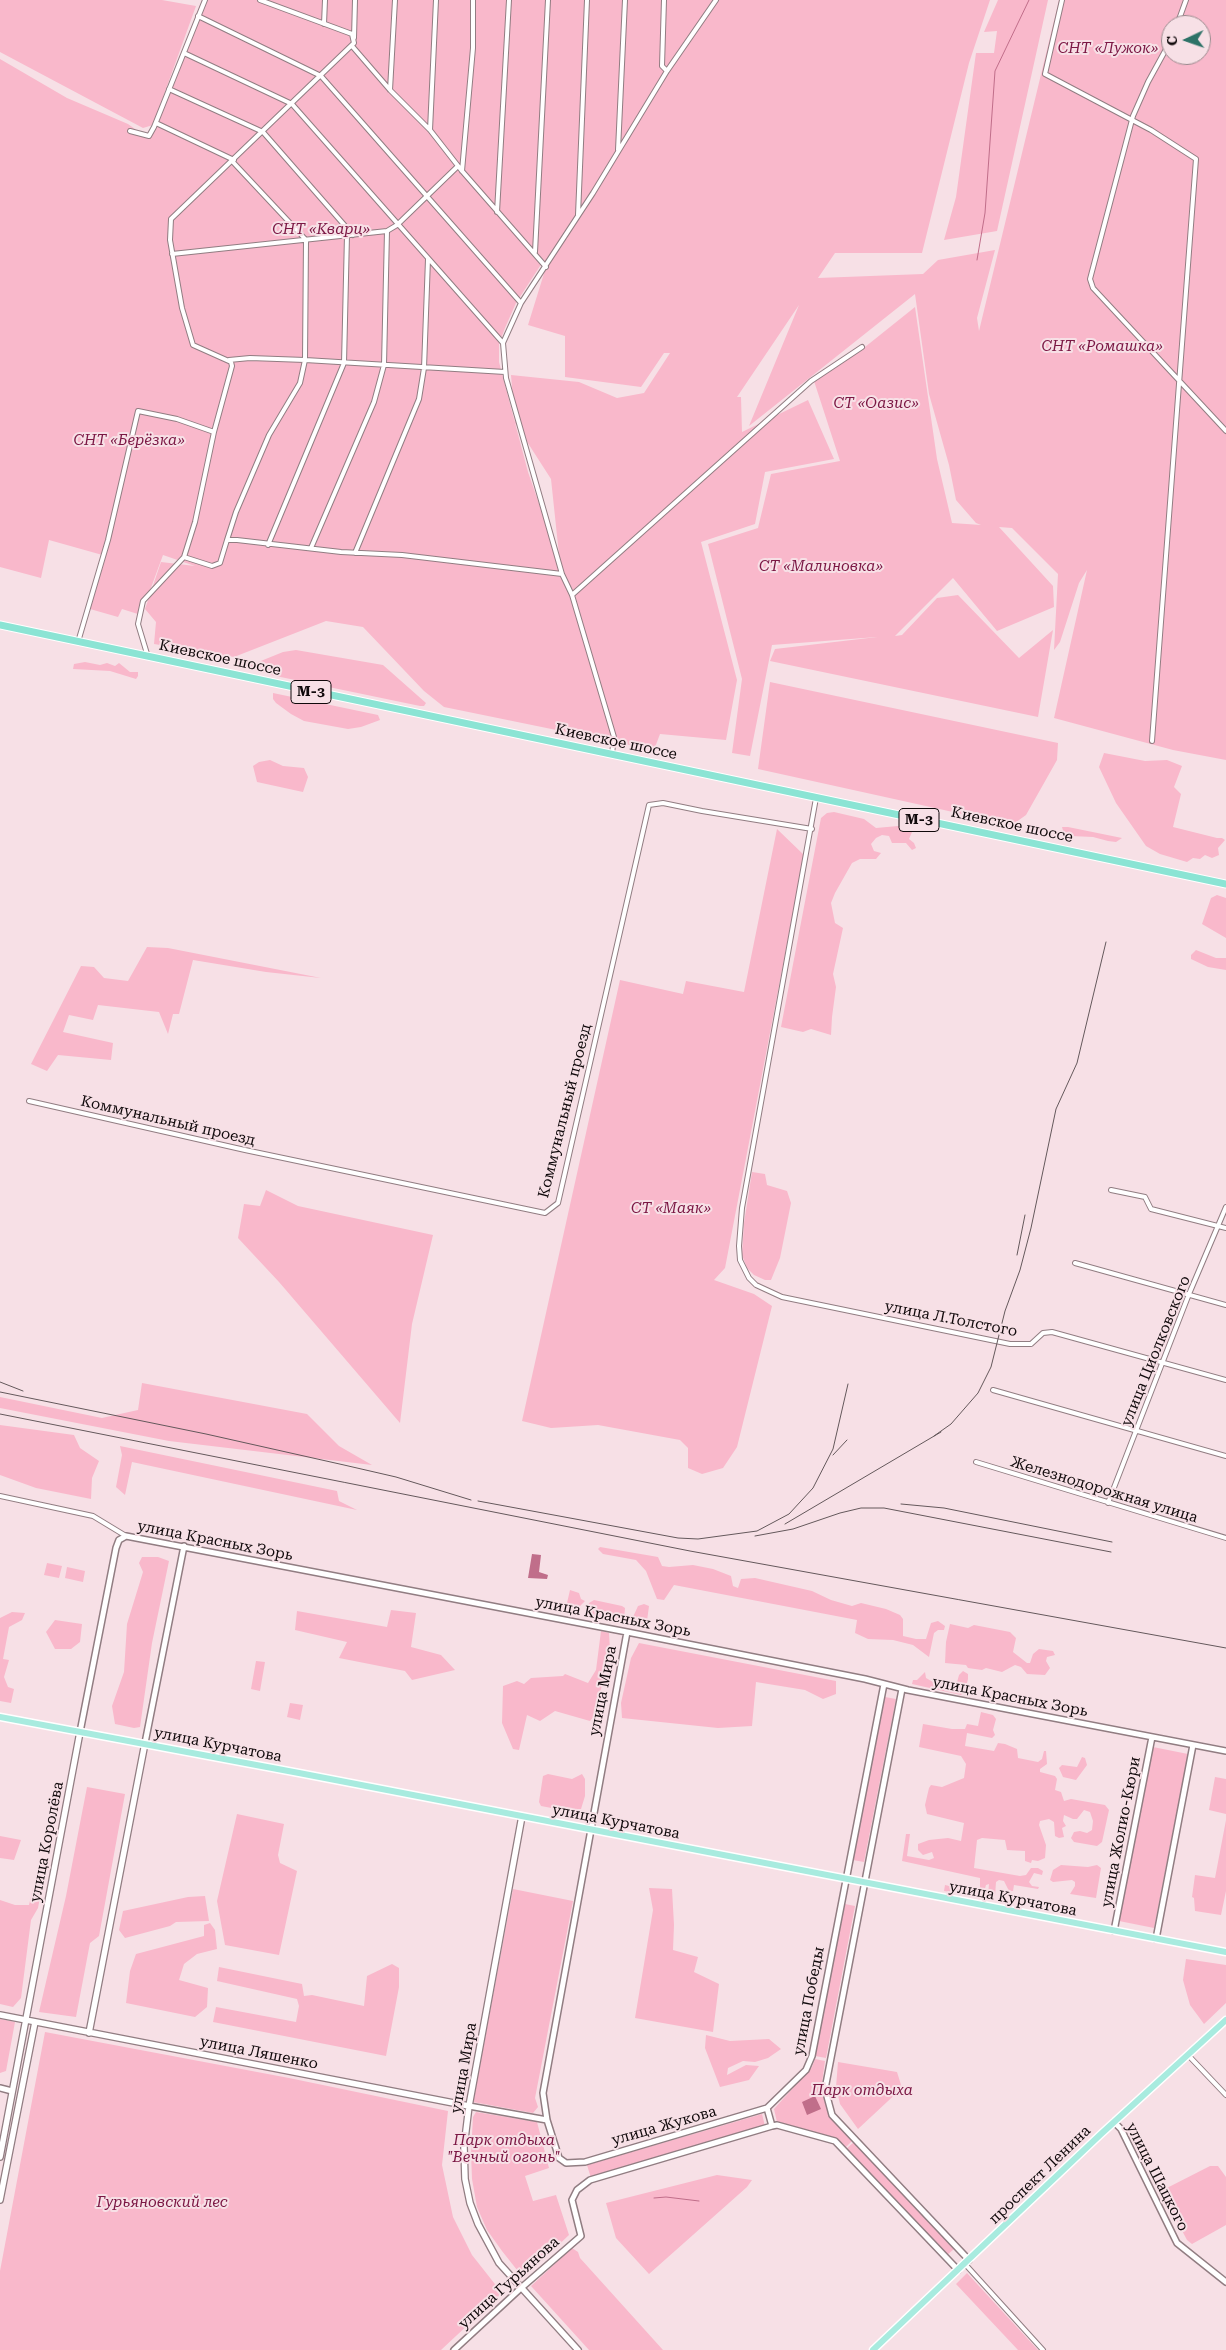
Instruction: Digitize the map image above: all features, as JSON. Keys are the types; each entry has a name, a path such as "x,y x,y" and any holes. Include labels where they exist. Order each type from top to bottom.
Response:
{"highway":[{"name":"Киевское шоссе","path":"0,625 1226,884"}],"main road":[{"name":"улица Курчатова","path":"0,1717 145,1743 1114,1932 1226,1952"},
{"name":"улица Королёва","path":"0,2157 80,1732"},
{"path":"89,2033 145,1743"},
{"name":"улица Мира","path":"522,1816 469,2106 464,2147 465,2179 470,2203 487,2243 499,2263 578,2350"},
{"name":"улица Ляшенко","path":"0,2015 469,2106"},
{"name":"проспект Ленина","path":"873,2350 1114,2122 1226,2020"},
{"path":"0,2200 20,2092 36,2022"},
{"path":"12,2090 20,2092"}],"street":[{"path":"130,131 149,136 156,123 204,0"},
{"path":"260,0 352,34 353,44 390,90 430,130 462,171 535,252 546,267"},
{"path":"272,6 274,0"},
{"path":"324,24 325,0"},
{"path":"148,656 138,624 143,600 184,557 195,522 214,432 232,366 231,362 193,345 182,308 172,254 170,240 171,219 353,44 355,0"},
{"path":"390,90 395,0"},
{"path":"430,130 436,0"},
{"path":"462,171 474,0"},
{"path":"497,212 510,0"},
{"path":"535,252 548,0"},
{"path":"578,216 587,0"},
{"path":"618,151 625,0"},
{"path":"664,0 662,66 667,71"},
{"path":"612,755 614,737 572,595 562,574 505,372 503,343 521,303 546,267 667,71 716,0"},
{"path":"1062,0 1044,74 1133,121 1196,159 1152,741"},
{"path":"1181,15 1186,0"},
{"path":"198,16 321,76 521,303"},
{"path":"184,53 292,104 503,343"},
{"path":"1161,58 1148,82 1133,121 1090,279 1093,288 1226,431"},
{"path":"169,89 263,132 353,235"},
{"path":"156,123 233,160 306,240 305,360 300,383 269,435 236,512 220,563 212,566 184,557"},
{"path":"172,254 387,231 398,225 458,166"},
{"path":"311,548 374,402 384,365 387,231"},
{"path":"268,545 344,363 347,235"},
{"path":"355,553 419,399 424,368 428,260"},
{"path":"572,595 811,381 862,346"},
{"path":"227,361 250,358 305,360 505,372"},
{"path":"78,642 108,540 138,410 177,419 214,432"},
{"path":"227,540 355,553 402,555 562,574"},
{"path":"812,830 816,798"},
{"name":"Коммунальный проезд","path":"29,1101 245,1150 545,1213 558,1203 649,805 663,803 812,830"},
{"name":"улица Л.Толстого","path":"812,830 744,1200 739,1246 740,1260 749,1278 756,1285 782,1297 1010,1344 1031,1344 1043,1333 1052,1332 1226,1380"},
{"path":"1111,1190 1145,1197 1151,1209 1226,1228"},
{"name":"улица Циолковского","path":"1108,1503 1226,1207"},
{"path":"1075,1263 1226,1305"},
{"path":"993,1390 1226,1456"},
{"name":"Железнодорожная улица","path":"976,1462 1226,1538"},
{"name":"улица Красных Зорь","path":"0,1496 93,1516 109,1528 126,1536 627,1632 902,1689 1226,1751"},
{"name":"улица Королёва","path":"80,1732 114,1558 119,1540 126,1536"},
{"path":"145,1743 184,1546"},
{"name":"улица Мира","path":"566,2163 559,2158 546,2120 543,2094 627,1632"},
{"name":"улица Победы","path":"767,2108 773,2105 810,2064 884,1684"},
{"name":"улица Победы","path":"902,1689 825,2089 832,2114 967,2262"},
{"name":"улица Жолио-Кюри","path":"1114,1932 1152,1736"},
{"path":"1156,1939 1193,1745"},
{"path":"1188,2055 1226,2095"},
{"path":"0,2088 12,2090"},
{"name":"улица Ляшенко","path":"469,2106 546,2120"},
{"path":"767,2108 772,2126 777,2125 835,2141 958,2270"},
{"name":"улица Жукова","path":"566,2163 585,2162 767,2108"},
{"name":"улица Шацкого","path":"1114,2122 1121,2129 1178,2243 1226,2282"},
{"name":"улица Жукова","path":"581,2236 572,2200 577,2190 590,2180 772,2126"},
{"name":"улица Гурьянова","path":"454,2350 520,2288 581,2236"},
{"path":"967,2262 1043,2350"}],"green space":[{"path":"0,0 162,0 196,6 153,125 143,128 0,52"},
{"path":"202,0 990,0 969,63 922,253 835,253 818,278 923,274 938,260 995,250 977,318 979,331 1059,0 1226,0 1226,760 1173,750 1054,718 1087,570 1079,583 1060,642 1054,650 1058,574 1012,528 999,527 1053,586 1054,607 997,631 953,578 895,636 902,635 937,598 958,595 1019,658 1053,630 1038,717 770,661 775,649 877,637 772,645 750,756 732,753 742,679 708,544 758,528 771,474 840,461 814,381 860,351 915,307 937,459 952,523 981,525 976,523 956,500 949,465 929,394 915,294 749,426 799,305 737,397 741,397 742,432 808,400 834,459 765,472 755,524 701,542 737,680 726,740 660,734 654,750 444,707 424,691 363,627 326,621 234,657 154,644 156,622 145,609 161,562 195,566 163,555 141,615 122,609 118,617 90,609 106,556 49,540 41,578 0,567 0,59 67,98 128,124 146,137 153,127","holes":["542,263 546,267 528,325 565,336 565,377 641,387 664,353 670,353 644,393 617,398 579,382 511,375 515,423 499,362 499,344 516,303","515,423 551,479 560,564 528,472"]},
{"path":"998,0 1048,0 997,231 944,240 956,197 976,53 994,53 997,31 984,32"},
{"path":"296,650 383,665 426,703 424,706 420,706 271,675 246,667 283,652"},
{"path":"85,662 100,665 107,663 115,666 119,663 130,672 138,672 138,676 136,679 110,671 73,669 74,664"},
{"path":"770,682 1058,743 1057,760 1026,815 1012,825 758,769"},
{"path":"273,693 378,715 380,720 361,727 348,729 304,721 276,703 273,699"},
{"path":"1104,753 1145,761 1167,760 1182,766 1174,787 1181,794 1173,827 1222,838 1225,840 1218,848 1219,855 1212,858 1205,855 1200,859 1193,858 1187,862 1160,854 1146,846 1116,803 1099,767"},
{"path":"270,760 283,766 304,768 308,777 303,792 257,782 253,766 259,762"},
{"path":"834,812 864,819 876,828 898,826 912,832 909,839 916,848 912,850 906,843 892,843 889,836 882,835 876,838 871,844 874,851 881,853 876,859 860,859 852,863 835,893 831,903 835,923 843,928 833,974 836,987 831,1035 811,1029 803,1032 781,1027 821,818 827,813"},
{"path":"1062,827 1122,838 1116,842 1093,837 1071,836 1064,834"},
{"name":"СТ «Маяк»","path":"777,829 804,855 725,1268 714,1280 754,1294 772,1306 737,1447 723,1468 702,1474 688,1468 688,1448 680,1440 598,1425 551,1428 522,1421 620,980 683,994 686,981 744,992"},
{"path":"1217,895 1226,898 1226,938 1202,924 1211,898"},
{"path":"147,947 168,948 321,978 266,972 193,960 179,1014 173,1014 168,1034 159,1012 98,1005 93,1020 69,1015 63,1032 113,1043 111,1060 58,1055 47,1071 31,1064 81,966 94,967 104,978 128,981"},
{"path":"1196,950 1216,958 1226,958 1226,970 1208,967 1191,959 1191,955"},
{"path":"752,1172 765,1174 767,1185 787,1191 791,1203 780,1258 771,1280 765,1280 754,1275 747,1268 742,1255 744,1223"},
{"path":"266,1190 298,1206 433,1235 412,1324 400,1423 279,1282 238,1238 244,1204 260,1206"},
{"path":"142,1383 307,1414 339,1446 372,1465 169,1441 0,1408 0,1397 102,1418 138,1410"},
{"path":"0,1425 74,1435 80,1448 99,1461 92,1478 91,1499 36,1488 0,1475"},
{"path":"120,1446 337,1491 339,1501 357,1510 132,1462 125,1495 116,1487 122,1455"},
{"path":"600,1547 658,1557 662,1566 693,1565 713,1569 731,1576 733,1586 738,1588 741,1579 755,1578 812,1591 831,1600 852,1606 861,1603 886,1609 900,1615 903,1619 903,1636 916,1639 926,1639 931,1623 938,1621 945,1626 944,1630 938,1630 934,1633 929,1657 913,1645 893,1640 868,1639 855,1633 857,1620 674,1585 664,1600 657,1599 646,1571 636,1560 603,1554 598,1549"},
{"path":"142,1557 158,1557 169,1561 152,1643 140,1727 134,1728 115,1724 112,1706 124,1672 127,1624 143,1572 139,1563"},
{"path":"47,1563 62,1566 59,1578 44,1575"},
{"path":"67,1567 85,1571 83,1582 65,1578"},
{"path":"570,1590 579,1593 581,1599 585,1601 574,1612 567,1603"},
{"path":"594,1600 625,1608 624,1620 621,1622 591,1616 588,1608 589,1603"},
{"path":"644,1604 649,1606 647,1621 642,1625 635,1625 633,1617 638,1606"},
{"path":"391,1610 416,1613 411,1647 441,1655 455,1670 412,1680 405,1671 339,1658 347,1642 295,1630 297,1611 387,1627"},
{"path":"12,1612 25,1613 22,1620 9,1627 3,1659 9,1660 4,1677 8,1687 14,1689 11,1703 0,1701 0,1618"},
{"path":"55,1620 82,1624 80,1642 71,1649 55,1649 46,1632"},
{"path":"950,1624 968,1628 974,1625 1010,1632 1016,1638 1013,1652 1027,1663 1030,1663 1033,1654 1039,1649 1053,1651 1055,1655 1047,1657 1046,1661 1050,1668 1045,1675 1027,1674 1021,1667 1015,1665 1002,1672 945,1663 946,1642"},
{"path":"601,1631 609,1633 610,1650 595,1715 590,1721 555,1711 540,1721 527,1715 519,1750 513,1749 502,1723 503,1686 517,1681 524,1684 531,1678 563,1676 565,1674 588,1683 596,1670"},
{"path":"639,1643 836,1681 836,1694 823,1699 805,1690 756,1682 752,1726 718,1728 622,1718 621,1703 631,1658"},
{"path":"256,1661 265,1662 260,1691 251,1689"},
{"path":"963,1671 968,1674 968,1679 965,1691 961,1695 912,1684 913,1680 917,1680 925,1672 926,1678 933,1682 956,1686 959,1675"},
{"path":"885,1697 896,1699 864,1862 853,1860"},
{"path":"290,1703 303,1705 300,1720 287,1717"},
{"path":"981,1712 993,1715 996,1719 993,1730 995,1735 992,1738 967,1733 965,1746 994,1751 998,1743 1005,1744 1017,1749 1018,1758 1038,1762 1042,1759 1044,1751 1046,1751 1047,1764 1040,1769 1040,1772 1055,1776 1057,1779 1055,1790 1061,1792 1064,1801 1071,1799 1105,1805 1109,1810 1102,1842 1097,1846 1074,1842 1071,1838 1074,1832 1087,1833 1092,1830 1093,1821 1090,1812 1084,1810 1077,1819 1064,1815 1063,1821 1066,1826 1062,1828 1064,1837 1059,1838 1055,1836 1054,1822 1049,1819 1040,1821 1039,1825 1046,1845 1045,1858 1038,1861 1032,1860 1031,1863 1025,1861 1025,1851 1007,1850 1005,1840 982,1838 977,1840 974,1868 1020,1876 1026,1875 1031,1868 1038,1868 1043,1871 1042,1875 1034,1873 1029,1882 1032,1886 1039,1887 1038,1889 1014,1885 1013,1891 1009,1891 1004,1881 999,1880 996,1882 995,1896 988,1895 989,1884 986,1885 984,1892 976,1896 944,1891 945,1885 977,1892 980,1888 980,1878 902,1861 906,1834 910,1834 907,1856 929,1860 934,1858 932,1852 923,1855 918,1850 918,1844 929,1840 948,1838 961,1841 964,1823 927,1814 925,1805 931,1785 942,1787 964,1778 966,1764 961,1756 919,1747 923,1724 952,1729 965,1729 967,1724 978,1726"},
{"path":"1153,1747 1188,1754 1154,1928 1119,1921"},
{"path":"1082,1757 1085,1758 1087,1765 1076,1780 1063,1777 1059,1768 1062,1765 1077,1767"},
{"path":"548,1774 572,1779 582,1774 585,1779 585,1796 581,1809 562,1810 541,1806 539,1802 543,1776"},
{"path":"1215,1777 1226,1779 1226,1814 1209,1810"},
{"path":"87,1787 125,1794 99,1936 90,1943 76,2017 39,2012 66,1896"},
{"path":"237,1814 284,1824 278,1855 280,1863 297,1871 279,1955 225,1945 217,1901"},
{"path":"1226,1820 1226,1891 1221,1915 1195,1911 1194,1898 1192,1897 1195,1875 1215,1878"},
{"path":"0,1836 21,1840 14,1860 0,1858"},
{"path":"1061,1865 1088,1867 1097,1865 1101,1868 1096,1898 1070,1894 1075,1886 1075,1882 1072,1880 1053,1882 1050,1880 1053,1870"},
{"path":"33,1888 41,1892 38,1908 31,1920 21,1998 13,2007 0,2004 0,1900 15,1905 29,1905"},
{"path":"649,1888 672,1889 673,1950 698,1957 694,1972 719,1984 713,2032 635,2018 653,1910"},
{"path":"513,1889 573,1901 535,2098 538,2107 533,2113 473,2102"},
{"path":"205,1896 209,1921 176,1922 170,1926 125,1938 119,1930 123,1911 188,1897"},
{"path":"845,1904 855,1906 826,2058 815,2056"},
{"path":"210,1923 215,1930 217,1949 197,1954 184,1964 179,1980 208,1988 207,2007 195,2017 126,2003 130,1971 136,1954 204,1936 204,1925"},
{"path":"1186,1959 1226,1965 1226,2003 1204,2024 1190,2005 1183,1980"},
{"path":"392,1964 399,1968 399,1987 386,2056 213,2022 216,2007 296,2022 299,2006 297,1999 217,1981 219,1967 302,1984 304,1996 312,1995 364,2006 367,1976"},
{"path":"0,2019 15,2022 6,2071 0,2073"},
{"name":"Гурьяновский лес","path":"45,2032 289,2078 448,2111 442,2165 453,2217 472,2255 502,2293 441,2350 0,2350 0,2271"},
{"path":"706,2035 730,2041 769,2039 781,2049 768,2058 755,2062 743,2061 728,2068 727,2075 746,2065 759,2066 749,2080 720,2087 705,2048"},
{"path":"815,2059 825,2061 821,2090 829,2114 853,2140 845,2148 833,2137 777,2122 774,2109 812,2067"},
{"name":"Парк отдыха","path":"838,2062 897,2072 902,2088 858,2129 840,2104 836,2087"},
{"name":"Парк отдыха \"Вечный огонь\"","path":"476,2112 537,2122 549,2168 525,2176 533,2201 556,2195 569,2235 526,2276 521,2275 487,2230 477,2207 472,2179 471,2153 473,2117"},
{"path":"762,2114 765,2126 591,2178 587,2165"},
{"path":"854,2142 954,2249 946,2256 846,2149"},
{"path":"1210,2166 1218,2166 1226,2177 1226,2225 1192,2244 1187,2240 1161,2191"},
{"path":"717,2175 752,2180 747,2187 649,2274 616,2238 606,2203"},
{"path":"572,2248 578,2252 580,2258 663,2350 589,2350 531,2286"},
{"path":"967,2273 1038,2350 1018,2350 956,2284"}],"shaded area":[{"path":"532,1554 541,1555 539,1572 548,1575 547,1579 528,1578"},
{"path":"815,2096 821,2109 807,2115 802,2102"}],"waterway":[{"path":"977,260 985,213 995,71 1029,0"},
{"path":"654,2198 666,2197 699,2201"}],"railway":[{"path":"934,1436 951,1424 978,1393 991,1367 1005,1311 1020,1270 1031,1228 1056,1109 1077,1063 1106,942"},
{"path":"1017,1255 1025,1215"},
{"path":"0,1382 23,1391"},
{"path":"478,1501 678,1538 698,1539 757,1531 789,1514 813,1488 833,1449 848,1384"},
{"path":"0,1392 206,1434 344,1465 396,1477 471,1500"},
{"path":"0,1414 690,1551 1226,1648"},
{"path":"785,1524 941,1432"},
{"path":"833,1455 847,1440"},
{"path":"901,1504 944,1508 1112,1542"},
{"path":"755,1536 793,1529 861,1508 884,1508 1111,1552"}],"park label":[{"name":"СНТ «Лужок»","path":"1108,49"},
{"name":"СНТ «Кварц»","path":"321,230"},
{"name":"СНТ «Ромашка»","path":"1102,347"},
{"name":"СТ «Оазис»","path":"876,404"},
{"name":"СНТ «Берёзка»","path":"129,441"},
{"name":"СТ «Малиновка»","path":"821,567"}]}
